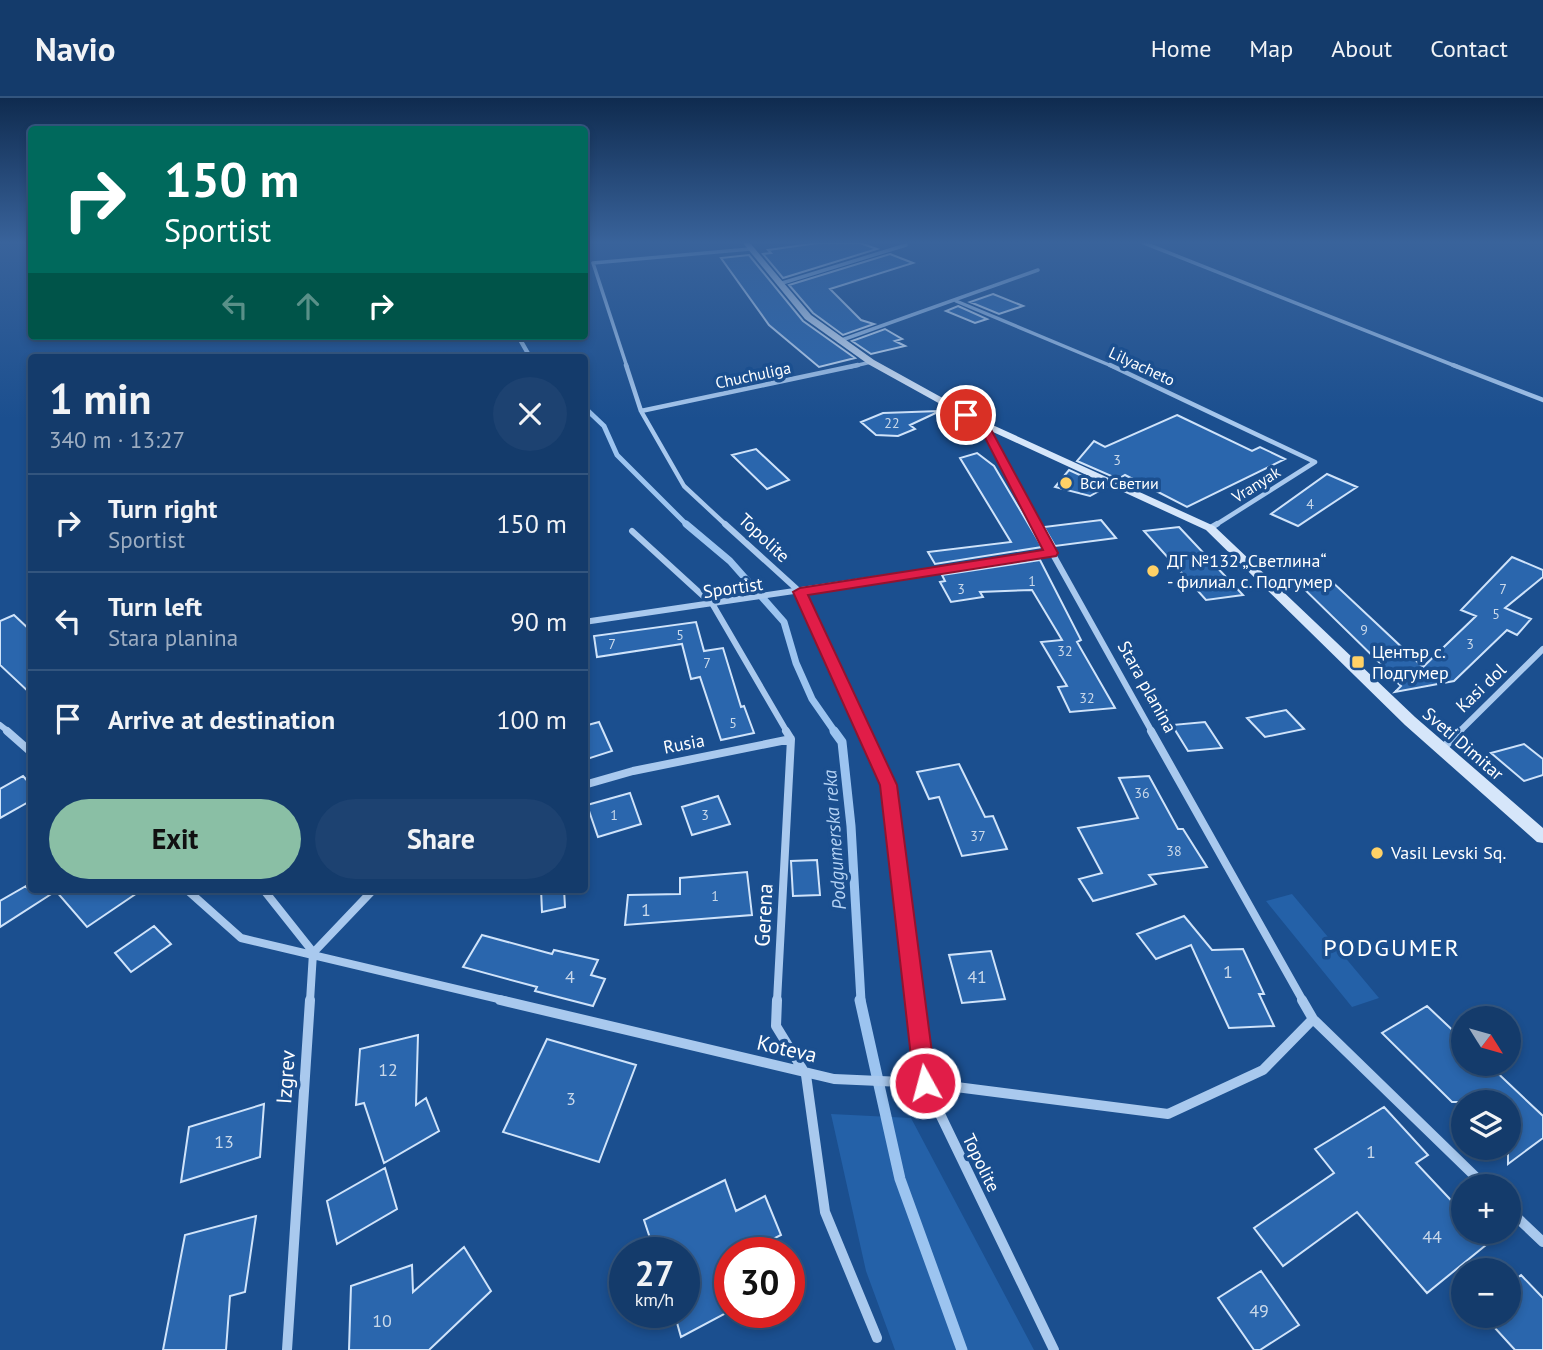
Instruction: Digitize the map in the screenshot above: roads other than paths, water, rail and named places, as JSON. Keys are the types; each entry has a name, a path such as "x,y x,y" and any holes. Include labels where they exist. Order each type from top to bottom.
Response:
{"street":[{"name":"Topolite","path":"605,301 641,411 684,486 800,592 888,785 925,1083 1054,1350"},
{"path":"794,301 808,317 871,362 983,424"},
{"path":"839,341 952,301"},
{"name":"Lilyacheto","path":"959,301 1092,356 1315,462"},
{"path":"1292,301 1543,400"},
{"name":"Chuchuliga","path":"641,411 871,362"},
{"name":"Sveti Dimitar","path":"983,424 1210,528 1442,749 1543,837"},
{"name":"Stara planina","path":"983,424 1051,553 1313,1019 1473,1174"},
{"name":"Vranyak","path":"1210,528 1315,462"},
{"path":"632,531 713,605 791,739"},
{"name":"Sportist","path":"588,621 751,600 1051,553"},
{"name":"Kasi dol","path":"1442,749 1543,649"},
{"path":"0,725 28,750"},
{"name":"Rusia","path":"588,784 633,771 791,739"},
{"name":"Gerena","path":"791,739 776,1026 807,1075 825,1212 877,1338"},
{"path":"190,893 241,938 313,953"},
{"path":"266,893 313,953"},
{"path":"313,953 370,893"},
{"name":"Koteva","path":"313,953 807,1075 893,1084 925,1083 1168,1114 1263,1070 1313,1019"},
{"name":"Izgrev","path":"287,1350 313,953"},
{"path":"1521,1221 1543,1241"}],"waterway":[{"name":"Podgumerska reka","path":"520,340 528,354"},
{"name":"Podgumerska reka","path":"588,411 604,426 617,455 686,524"},
{"name":"Podgumerska reka","path":"686,524 730,561 784,622 796,663 812,699 835,732"},
{"name":"Podgumerska reka","path":"834,731 842,742 851,826 861,1001"},
{"name":"Podgumerska reka","path":"860,1000 900,1179 962,1350"}],"place":[{"name":"Вси Светии","path":"1066,483"},
{"name":"ДГ №132 „Светлина“ - филиал с. Подгумер","path":"1153,571"},
{"name":"Център с. Подгумер","path":"1358,662"},
{"name":"Vasil Levski Sq.","path":"1377,853"}],"district":[{"name":"PODGUMER","path":"1392,948"}]}
